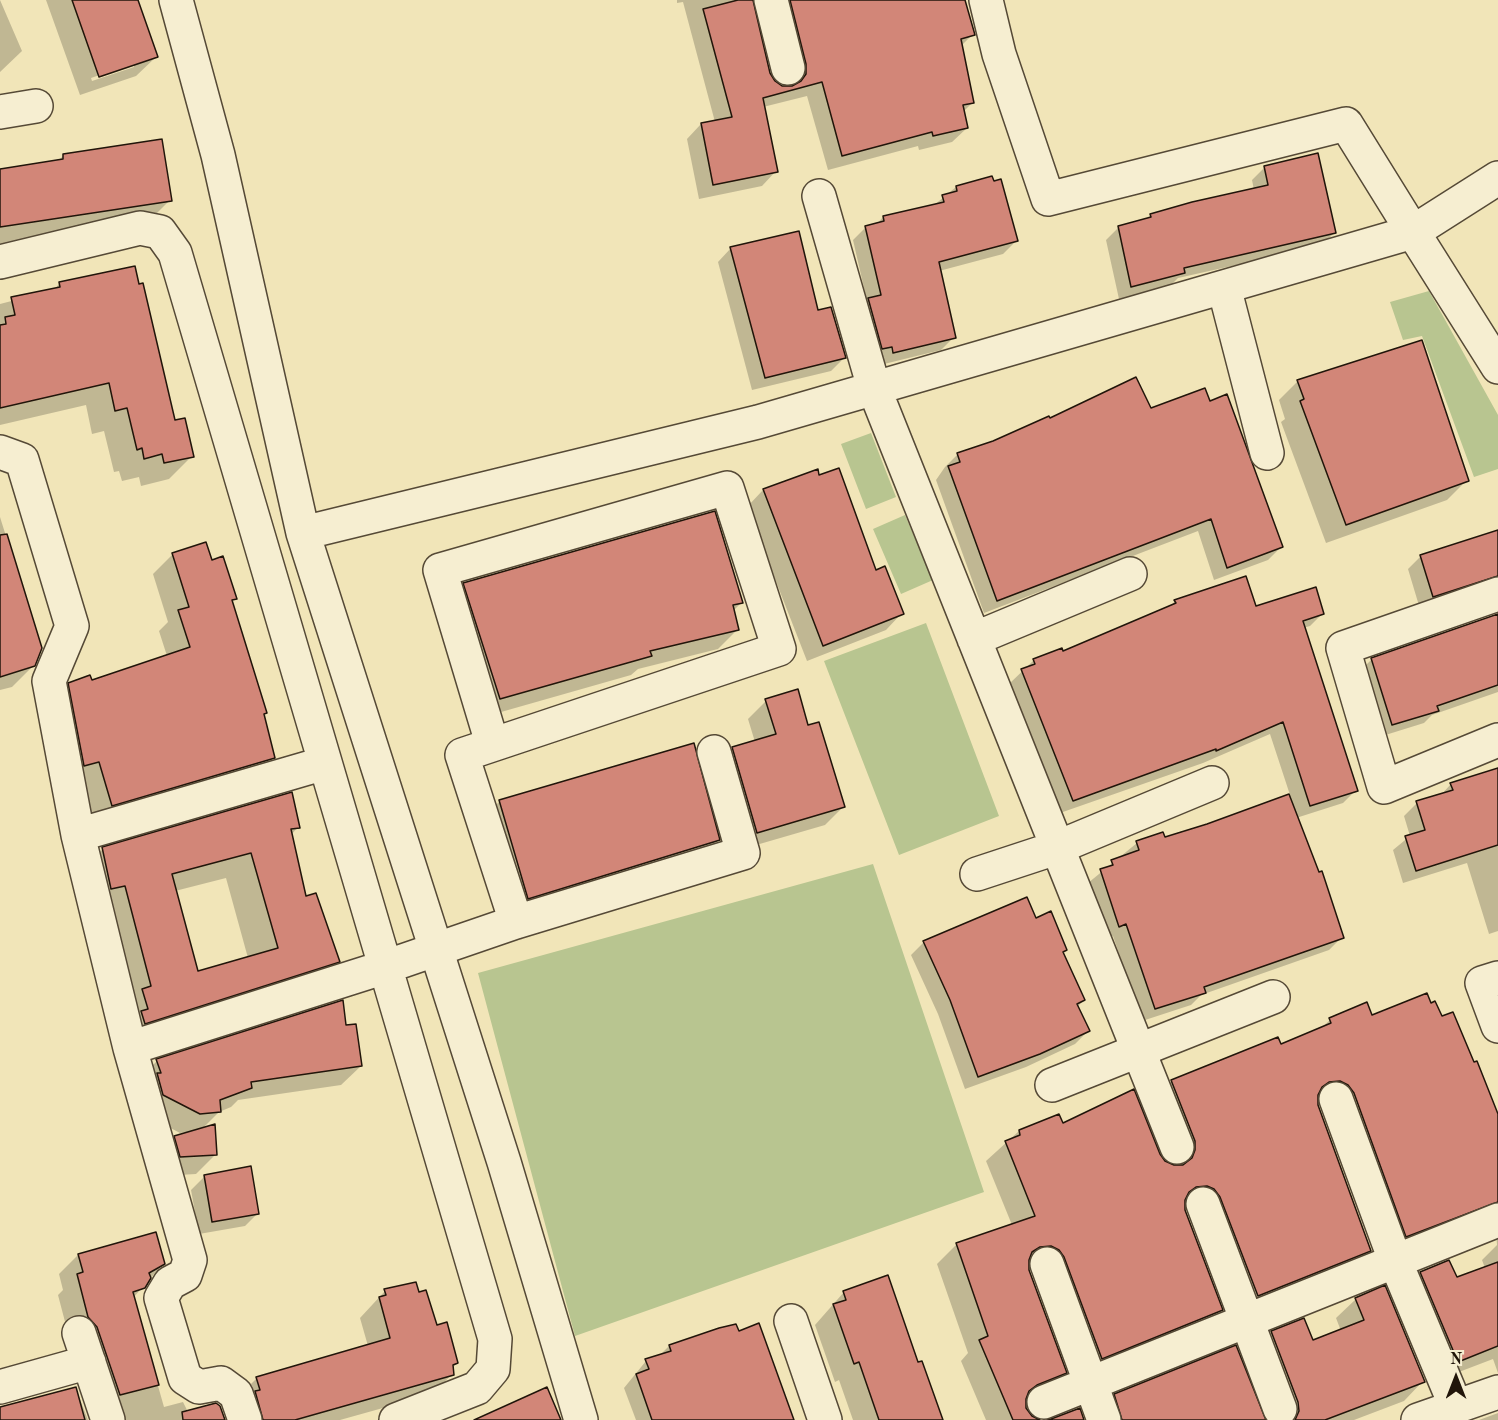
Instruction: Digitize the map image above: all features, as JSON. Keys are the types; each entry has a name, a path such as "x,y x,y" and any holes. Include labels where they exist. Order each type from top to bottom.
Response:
{"street":[{"path":"176,0 218,154 303,533 437,950 581,1420"},
{"path":"771,0 788,69"},
{"path":"987,0 999,54 1048,199 1346,124 1498,367"},
{"path":"0,112 36,106"},
{"path":"303,533 758,422 1413,232 1498,178"},
{"path":"819,196 874,388 1177,1147"},
{"path":"0,262 140,228 160,232 175,253 495,1339 493,1369 477,1388 396,1420"},
{"path":"1224,286 1267,453"},
{"path":"0,452 22,460 72,626 49,681 78,836 130,1047 190,1260 185,1275 170,1283 161,1298 185,1378 199,1387 221,1383 236,1394 245,1420"},
{"path":"492,743 440,570 727,488 779,649 492,743 462,755 516,922"},
{"path":"974,639 1130,574"},
{"path":"1498,594 1343,648 1384,787 1498,740"},
{"path":"130,1047 385,968 516,922 743,853 714,752"},
{"path":"78,836 325,763"},
{"path":"977,874 1056,848 1212,783"},
{"path":"1498,978 1482,983 1498,1026"},
{"path":"1052,1084 1273,997"},
{"path":"1336,1099 1396,1263 1449,1390"},
{"path":"1203,1204 1280,1409"},
{"path":"1044,1402 1396,1263 1498,1220"},
{"path":"1047,1264 1104,1420"},
{"path":"791,1321 825,1420"},
{"path":"0,1387 84,1348 108,1420"},
{"path":"1418,1420 1498,1392"}],"green space":[{"path":"1429,291 1498,415 1498,469 1474,477 1422,336 1403,340 1390,302"},
{"path":"871,433 896,497 866,509 841,444"},
{"path":"905,515 933,580 901,594 873,529"},
{"path":"926,623 999,816 899,855 824,661"},
{"path":"873,864 984,1192 575,1336 478,973"}],"building":[{"path":"72,0 138,0 158,57 99,77"},
{"path":"738,0 753,0 770,73 782,86 792,86 801,81 806,74 806,64 790,0 965,0 975,35 961,39 974,103 963,105 968,128 933,136 932,132 842,156 822,82 763,98 778,172 713,185 701,123 732,117 703,9"},
{"path":"162,139 172,201 0,227 0,169 63,159 63,154"},
{"path":"1318,153 1336,233 1184,268 1185,273 1131,287 1118,226 1192,202 1268,185 1264,166"},
{"path":"992,176 994,181 1001,179 1018,241 939,262 956,338 893,353 892,347 882,349 868,298 881,295 865,226 884,221 883,216 944,202 942,195 957,191 956,186"},
{"path":"799,231 818,310 831,307 846,358 765,378 730,247"},
{"path":"135,266 139,284 143,283 175,420 185,418 194,457 164,463 162,454 144,459 142,448 137,450 127,408 115,411 109,383 0,408 0,325 6,324 5,317 15,315 11,297 60,287 59,282"},
{"path":"1422,340 1469,481 1346,525 1300,401 1304,399 1297,380"},
{"path":"1136,377 1151,408 1205,388 1210,401 1227,394 1283,547 1227,568 1211,519 997,601 948,466 960,462 957,453 993,441 1049,416 1050,418"},
{"path":"839,468 876,570 885,566 904,614 823,646 763,489 818,469 819,475"},
{"path":"715,511 743,603 733,605 739,630 650,651 652,656 500,699 463,583"},
{"path":"1498,530 1498,576 1433,597 1420,555"},
{"path":"7,534 42,648 35,666 0,677 0,535"},
{"path":"206,542 212,560 223,556 237,599 232,600 267,713 264,714 275,758 112,806 99,762 84,766 68,683 90,675 92,680 190,647 178,610 189,607 172,553"},
{"path":"1246,576 1256,606 1316,587 1324,614 1303,621 1358,791 1310,806 1283,722 1216,751 1216,749 1073,801 1021,669 1035,664 1033,659 1062,648 1063,651 1176,603 1174,600"},
{"path":"1498,614 1498,685 1437,706 1439,711 1392,725 1371,658"},
{"path":"798,689 808,725 819,722 845,807 757,833 732,747 776,734 765,699"},
{"path":"694,743 720,840 528,899 499,800"},
{"path":"1498,768 1498,845 1416,871 1405,836 1425,830 1416,801 1453,790 1450,783"},
{"path":"292,792 300,828 291,829 306,896 316,893 340,962 145,1024 141,1011 148,1009 142,989 151,986 125,886 111,889 102,847","holes":["251,853 278,948 198,971 172,874"]},
{"path":"1289,794 1319,872 1322,871 1344,938 1204,987 1206,993 1155,1009 1126,924 1119,927 1100,869 1113,865 1111,860 1139,850 1136,841 1163,832 1165,837"},
{"path":"1027,897 1036,918 1051,911 1067,950 1063,952 1085,1000 1077,1004 1090,1031 1040,1054 978,1077 950,1000 923,941"},
{"path":"1427,993 1431,1003 1435,1001 1442,1016 1453,1012 1474,1062 1477,1061 1498,1114 1498,1202 1406,1237 1354,1093 1348,1085 1340,1081 1329,1082 1322,1087 1318,1095 1318,1105 1371,1251 1258,1296 1220,1197 1214,1189 1207,1186 1196,1187 1189,1192 1185,1200 1185,1210 1223,1310 1102,1359 1064,1257 1059,1250 1051,1246 1040,1247 1032,1252 1029,1270 1067,1373 1037,1385 1029,1391 1026,1408 1032,1416 1040,1420 1013,1420 979,1340 988,1336 956,1243 1035,1216 1005,1141 1020,1135 1019,1130 1059,1114 1063,1123 1134,1089 1160,1154 1165,1161 1174,1165 1183,1165 1192,1158 1195,1141 1171,1080 1278,1037 1281,1044 1331,1023 1329,1018 1367,1002 1372,1015"},
{"path":"343,1000 346,1025 356,1024 362,1066 251,1082 252,1088 220,1100 221,1112 200,1114 163,1095 157,1073 161,1073 156,1059"},
{"path":"215,1124 217,1155 180,1157 174,1136"},
{"path":"251,1166 259,1214 212,1222 204,1175"},
{"path":"156,1232 165,1264 149,1273 151,1278 145,1288 133,1292 159,1385 120,1395 97,1327 88,1317 77,1274 83,1272 78,1254"},
{"path":"1449,1260 1457,1277 1498,1262 1498,1346 1458,1362 1420,1272"},
{"path":"888,1275 918,1362 922,1361 943,1420 879,1420 859,1362 854,1364 833,1304 846,1300 843,1291"},
{"path":"416,1282 419,1292 426,1290 437,1325 447,1322 458,1363 453,1365 454,1375 295,1420 263,1420 255,1391 260,1390 256,1377 390,1338 379,1297 386,1295 384,1289"},
{"path":"1385,1285 1425,1382 1325,1420 1295,1420 1299,1411 1298,1402 1271,1331 1304,1318 1313,1340 1364,1320 1355,1298"},
{"path":"759,1323 794,1420 652,1420 636,1374 649,1369 645,1359 671,1351 669,1345 719,1328 736,1324 739,1331"},
{"path":"1236,1345 1266,1420 1122,1420 1114,1394"},
{"path":"76,1387 85,1420 0,1420 0,1407"},
{"path":"547,1387 561,1420 474,1420"},
{"path":"216,1403 220,1406 225,1420 183,1420 182,1412"},
{"path":"1080,1408 1084,1420 1047,1420 1051,1419"}]}
